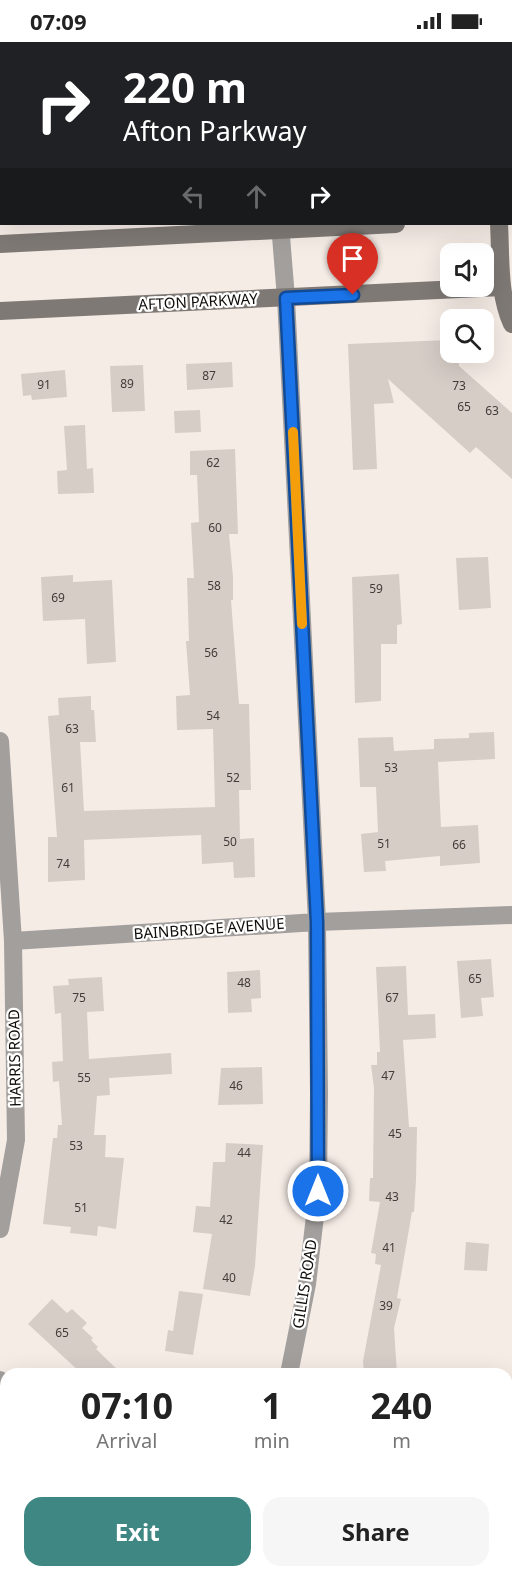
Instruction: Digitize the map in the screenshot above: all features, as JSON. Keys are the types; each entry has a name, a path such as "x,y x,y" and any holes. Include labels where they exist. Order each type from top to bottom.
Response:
{"street":[{"path":"0,244 280,227 357,225"},
{"path":"500,225 502,287 507,313 512,324"},
{"name":"GILLIS ROAD","path":"280,227 286,298 317,922 318,1191 307,1284 290,1368"},
{"name":"AFTON PARKWAY","path":"0,311 502,287"},
{"name":"HARRIS ROAD","path":"0,741 13,941 16,1140 0,1229"},
{"name":"BAINBRIDGE AVENUE","path":"13,941 317,922 512,915"}],"building":[{"path":"440,340 440,363 459,363 459,366 512,413 512,479 476,447 470,453 388,379 394,403 374,404 377,469 353,470 348,344"},
{"path":"232,362 233,387 187,390 186,364"},
{"path":"143,365 145,411 112,412 110,366"},
{"path":"65,370 67,397 32,400 31,395 23,396 21,374"},
{"path":"200,410 201,432 175,433 174,411"},
{"path":"85,425 87,469 93,468 94,493 58,494 57,471 67,470 64,426"},
{"path":"235,449 238,534 229,534 233,577 233,600 231,600 239,704 249,704 251,790 239,790 240,839 254,838 255,877 234,878 233,862 202,864 201,835 84,840 85,880 48,882 48,837 57,837 48,716 59,715 58,698 91,696 96,742 80,742 84,811 215,807 213,729 177,730 176,696 190,695 186,641 189,641 187,578 194,578 191,523 199,522 197,475 190,475 190,451"},
{"path":"488,557 491,608 459,610 456,558"},
{"path":"399,574 402,624 397,625 397,644 381,644 381,701 355,703 352,577"},
{"path":"73,575 73,582 112,580 116,662 87,664 85,619 43,621 41,577"},
{"path":"494,732 495,759 438,762 441,827 478,825 480,863 440,866 440,856 385,861 386,871 364,872 361,834 378,832 376,787 360,787 358,738 393,737 394,751 434,749 434,739 469,738 469,733"},
{"path":"491,959 494,997 481,998 483,1016 461,1018 457,961"},
{"path":"406,966 408,1015 435,1014 436,1038 403,1040 409,1127 417,1127 416,1180 414,1212 412,1212 397,1298 401,1299 394,1328 397,1368 364,1368 363,1361 381,1265 375,1264 376,1254 371,1253 380,1202 369,1201 370,1178 373,1178 374,1088 371,1065 377,1065 377,1052 380,1052 376,967"},
{"path":"260,970 261,998 251,999 252,1012 228,1013 227,972"},
{"path":"102,977 104,1011 87,1012 89,1059 171,1053 172,1074 109,1078 110,1095 97,1096 94,1135 106,1135 105,1157 124,1158 116,1229 98,1226 97,1236 70,1233 71,1227 43,1224 53,1138 57,1138 58,1125 62,1125 59,1081 53,1082 52,1062 63,1061 61,1013 55,1014 53,986 69,985 68,979"},
{"path":"262,1067 263,1104 218,1105 221,1068"},
{"path":"226,1143 263,1145 255,1266 250,1296 203,1289 212,1234 193,1232 196,1206 210,1207 213,1162 225,1162"},
{"path":"466,1242 489,1244 487,1271 464,1270"},
{"path":"179,1291 203,1294 193,1355 165,1351 168,1330 173,1331"},
{"path":"52,1299 67,1313 72,1309 87,1323 82,1328 93,1338 91,1340 98,1347 96,1349 116,1368 76,1368 28,1324"}],"slow traffic":[{"path":"293,432 302,624"}],"route":[{"path":"318,1191 317,922 286,298 353,295"}]}
